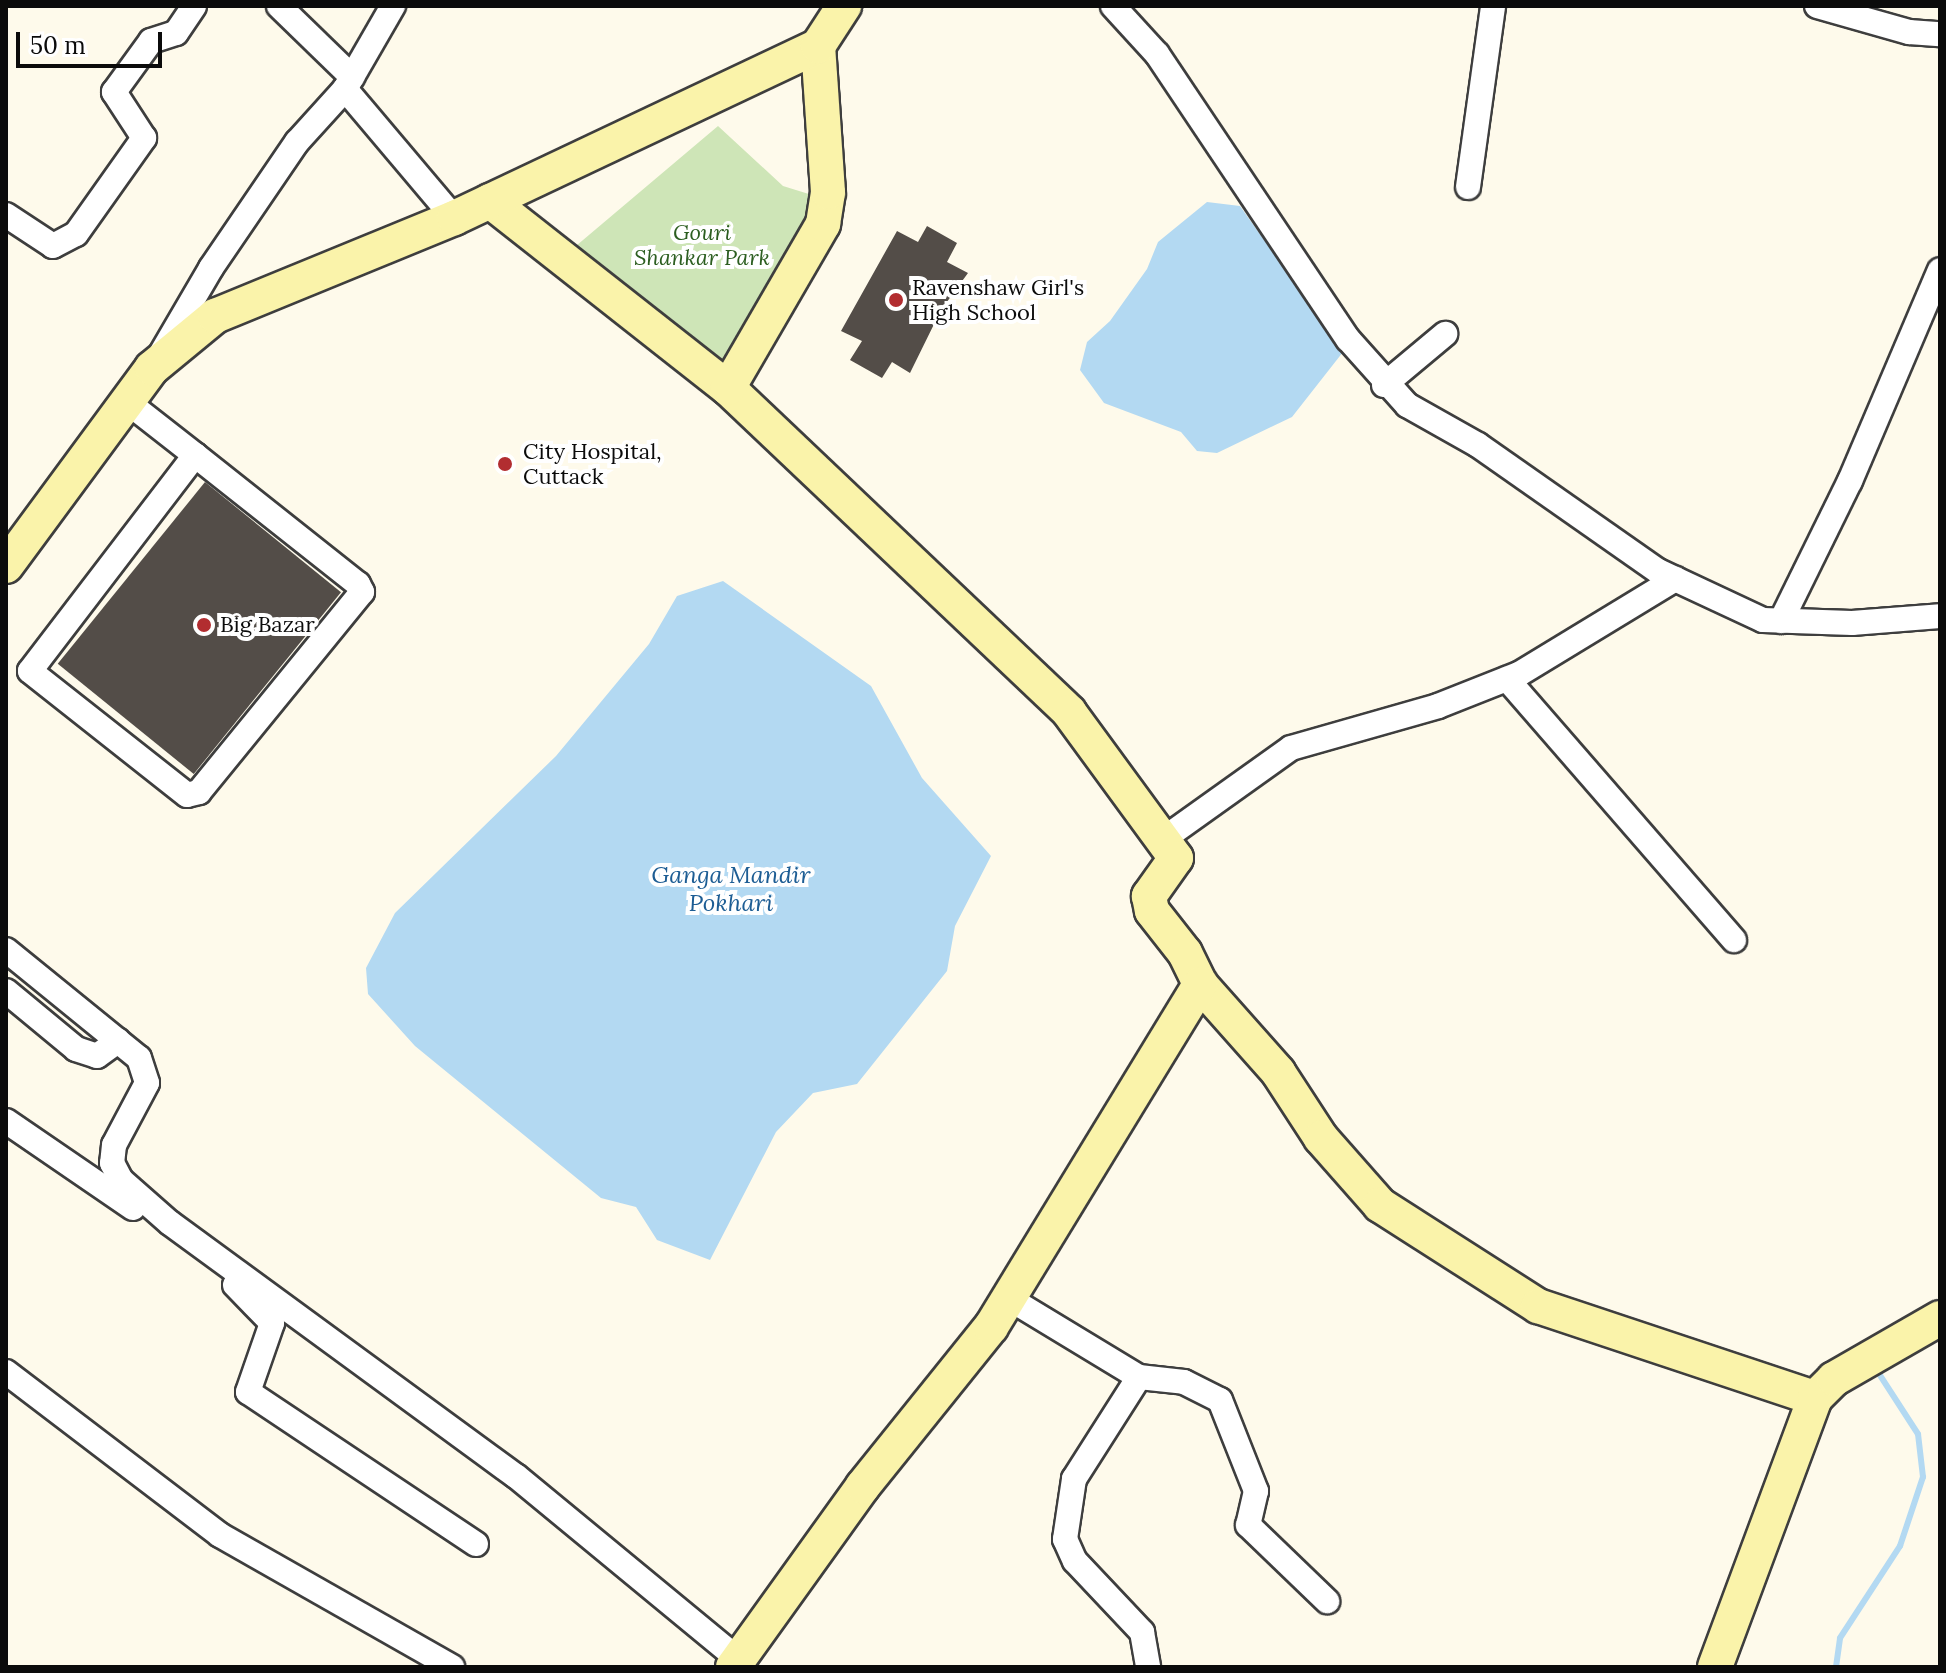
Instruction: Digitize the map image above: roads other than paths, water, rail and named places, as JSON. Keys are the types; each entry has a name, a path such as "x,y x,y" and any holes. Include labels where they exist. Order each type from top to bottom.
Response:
{"street":[{"path":"6,215 53,246 76,234 144,138 114,92 151,41 176,33 194,6"},
{"path":"279,6 348,83 454,218"},
{"path":"6,566 152,368 211,268 289,155 348,83 393,6"},
{"path":"152,368 215,316 454,218 818,46 844,6"},
{"path":"1113,6 1157,54 1348,339 1384,385 1407,405 1478,445 1675,579 1763,620 1852,623 1940,616"},
{"path":"1468,187 1493,6"},
{"path":"1817,6 1909,32 1940,34"},
{"path":"728,388 823,224 828,192 818,46"},
{"path":"490,201 728,388 1069,712 1176,858 1149,896 1152,911 1185,953 1200,984 1278,1072 1321,1138 1380,1205 1538,1306 1815,1398"},
{"path":"1781,621 1850,481 1940,270"},
{"path":"1384,385 1445,334"},
{"path":"126,401 195,455 362,592 199,792 187,795 30,671 195,455"},
{"path":"1162,840 1291,748 1438,706 1507,679 1675,579"},
{"path":"1507,679 1734,940"},
{"path":"6,950 139,1058 147,1083 114,1145 112,1163 121,1180 170,1223 516,1476 736,1663 863,1486 1010,1299 1200,984"},
{"path":"6,991 76,1049 97,1056 118,1041"},
{"path":"6,1121 221,1271 272,1323 248,1392 476,1544"},
{"path":"1010,1299 1139,1377 1184,1382 1220,1400 1256,1491 1248,1525 1327,1601"},
{"path":"1715,1667 1815,1398 1834,1379 1940,1318"},
{"path":"6,1372 220,1535 452,1667"},
{"path":"1139,1377 1074,1479 1065,1539 1075,1561 1142,1632 1148,1667"}],"water":[{"path":"1207,202 1240,206 1343,352 1292,417 1217,453 1197,451 1181,432 1104,403 1080,370 1087,342 1110,321 1147,269 1158,242"},
{"name":"Ganga Mandir Pokhari","path":"723,581 871,686 922,778 991,856 955,926 947,971 857,1084 813,1093 776,1132 710,1260 657,1240 636,1207 601,1198 415,1046 368,994 366,968 395,913 556,756 649,644 677,596"}],"waterway":[{"path":"1836,1667 1840,1638 1900,1546 1923,1477 1918,1434 1876,1369"}],"place":[{"name":"Ravenshaw Girl's High School","path":"896,300"},
{"name":"City Hospital, Cuttack","path":"505,464"},
{"name":"Big Bazar","path":"204,625"}],"park label":[{"name":"Gouri Shankar Park","path":"702,244"}]}
